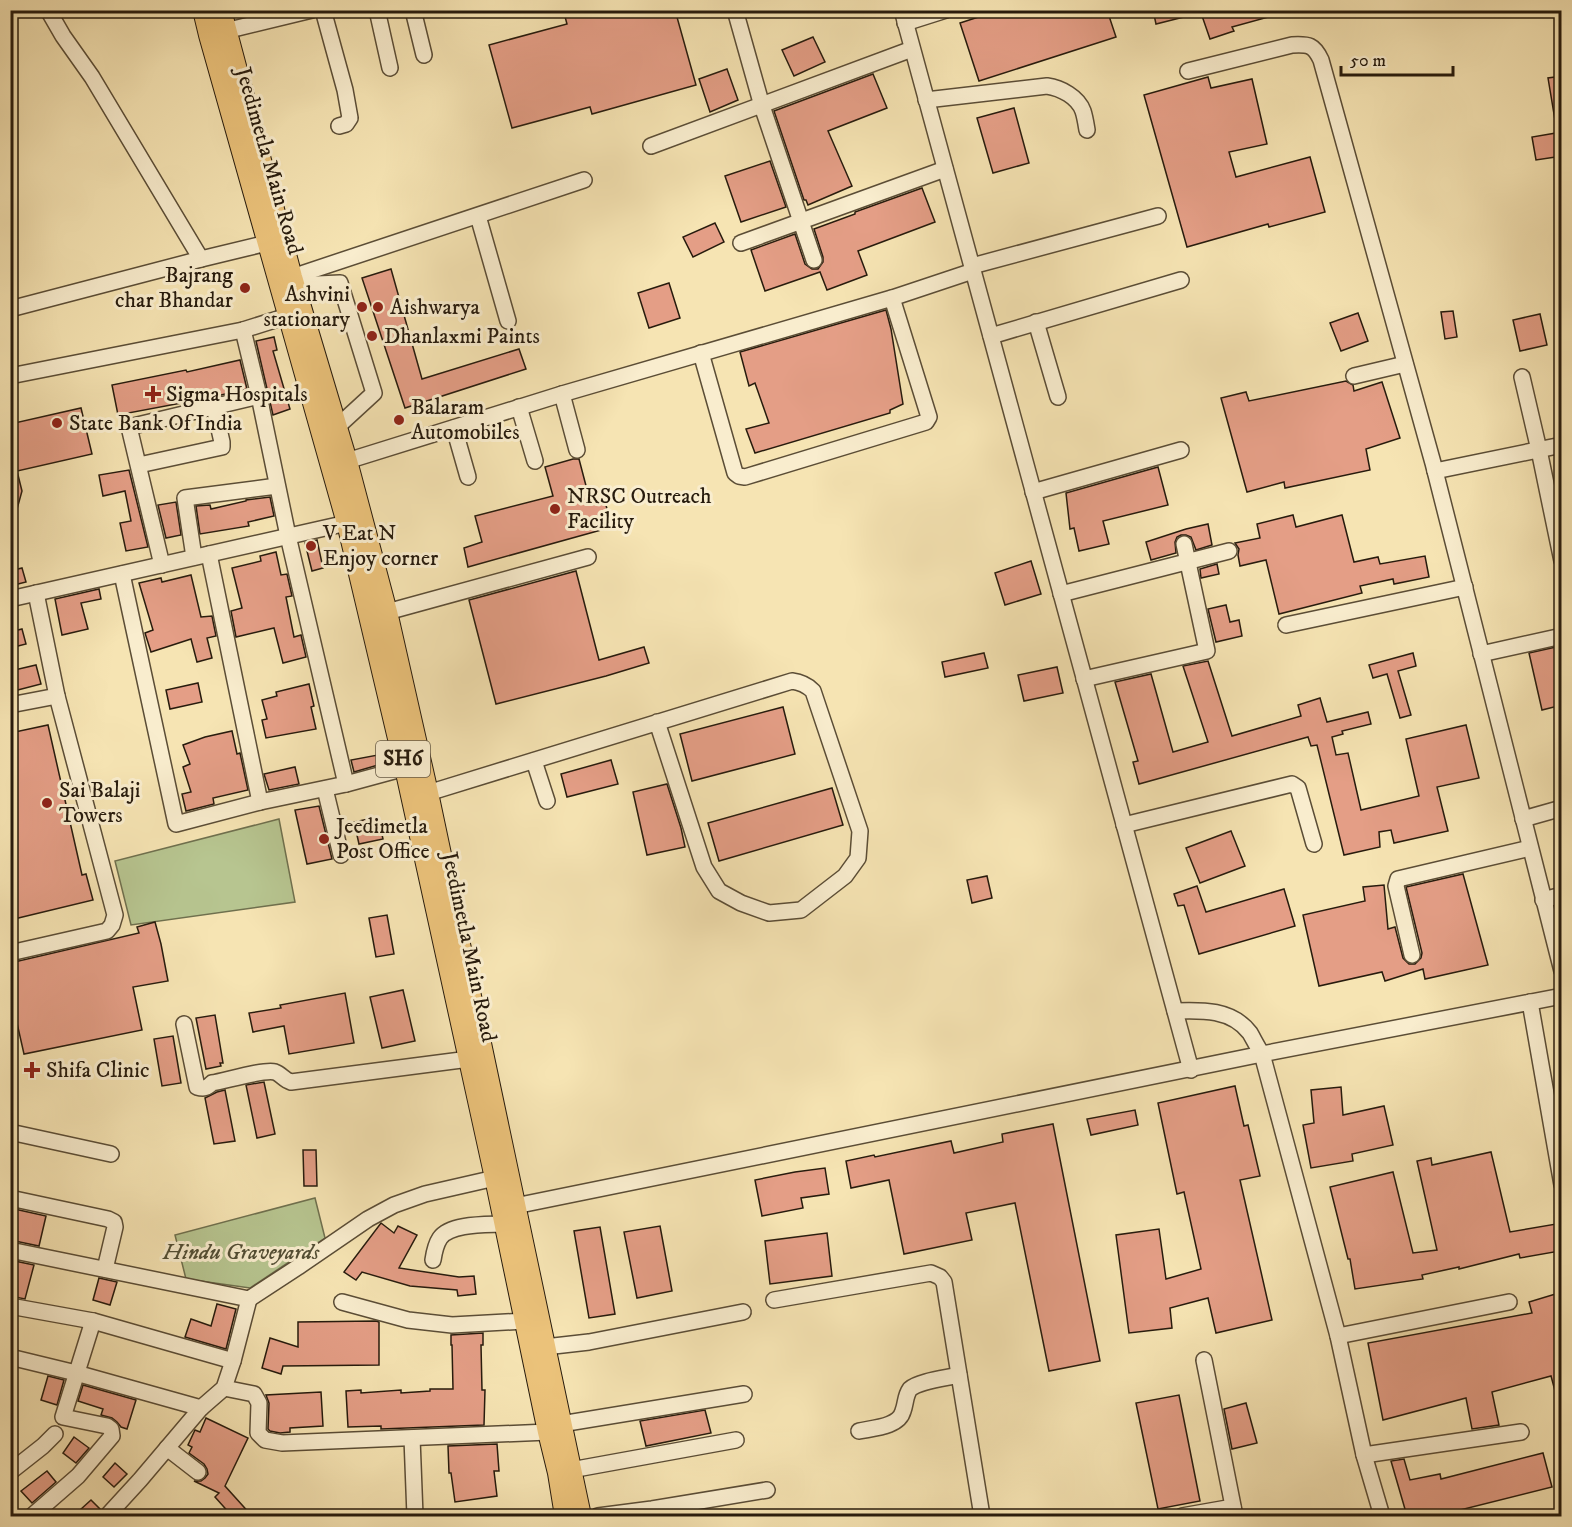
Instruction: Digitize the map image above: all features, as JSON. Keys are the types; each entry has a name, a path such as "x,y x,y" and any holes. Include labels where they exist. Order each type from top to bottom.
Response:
{"main road":[{"name":"Jeedimetla Main Road","path":"203,10 217,33 294,281 296,314 405,768 525,1321 555,1428 571,1470 582,1516"},
{"name":"Jeedimetla Main Road","path":"221,10 217,33 267,243 296,314 337,427 387,612 428,793 545,1347 558,1473 565,1516"}],"street":[{"path":"48,10 92,77 201,259"},
{"path":"217,33 312,10"},
{"path":"323,10 349,106 350,118 346,124 339,126"},
{"path":"377,10 390,68"},
{"path":"413,10 424,55"},
{"path":"735,10 762,105 814,260"},
{"path":"946,10 903,17 1191,1070"},
{"path":"1188,70 1292,45 1305,44 1316,49 1321,60 1435,471 1562,971"},
{"path":"651,147 912,49"},
{"path":"926,100 1047,86 1058,88 1070,95 1082,108 1087,130"},
{"path":"741,243 945,169"},
{"path":"294,281 584,180"},
{"path":"478,216 508,321"},
{"path":"347,461 562,394 892,298 972,269 1158,216"},
{"path":"10,309 267,243"},
{"path":"991,336 1181,280"},
{"path":"294,281 340,282 374,393 337,427"},
{"path":"701,353 735,473 745,477 928,420 929,417 892,298"},
{"path":"10,376 243,330 296,314"},
{"path":"1036,322 1058,398"},
{"path":"243,330 346,784"},
{"path":"1354,376 1406,364"},
{"path":"1522,377 1562,561"},
{"path":"562,394 577,450"},
{"path":"162,565 129,427 259,396"},
{"path":"139,465 222,447 214,407"},
{"path":"519,407 535,461"},
{"path":"454,428 468,477"},
{"path":"1435,471 1562,445"},
{"path":"1033,492 1181,450"},
{"path":"260,802 202,556 185,498 277,486"},
{"path":"10,599 347,523"},
{"path":"1084,680 1207,651 1184,544"},
{"path":"1061,594 1229,551"},
{"path":"387,612 588,557"},
{"path":"122,574 176,824 405,768"},
{"path":"1286,625 1465,587"},
{"path":"10,953 107,931 115,915 57,696 36,593"},
{"path":"1481,654 1562,636"},
{"path":"428,793 534,761 657,722 792,681 799,682 813,691 860,831 858,858 845,876 801,910 769,913 741,903 719,891 704,867 657,722"},
{"path":"10,705 57,696"},
{"path":"534,761 547,801"},
{"path":"1124,825 1292,784 1299,788 1314,844"},
{"path":"325,789 341,855"},
{"path":"1523,819 1562,808"},
{"path":"1412,955 1396,886 1398,879 1530,848"},
{"path":"1543,900 1562,895"},
{"path":"515,1206 1262,1054 1562,996"},
{"path":"1530,1002 1562,1185"},
{"path":"1175,1011 1204,1010 1237,1021 1249,1032 1262,1054 1338,1336 1364,1455 1382,1516"},
{"path":"184,1024 197,1087 203,1089 208,1088 212,1083 263,1072 278,1073 286,1082 291,1082 469,1059"},
{"path":"10,1132 111,1154"},
{"path":"107,1516 201,1408 224,1388 249,1299 368,1219 394,1205 425,1194 495,1179"},
{"path":"10,1198 114,1222 115,1227 105,1269"},
{"path":"433,1260 435,1248 441,1236 449,1230 459,1227 504,1224"},
{"path":"10,1250 249,1299"},
{"path":"774,1300 931,1274 940,1277 944,1282 982,1516"},
{"path":"342,1302 408,1320 452,1324 525,1321"},
{"path":"1338,1336 1509,1302"},
{"path":"10,1306 93,1321 233,1361"},
{"path":"545,1347 589,1342 743,1312"},
{"path":"32,1516 78,1476 112,1436 111,1429 107,1426 63,1417 93,1321"},
{"path":"10,1357 201,1408"},
{"path":"1182,1516 1234,1512 1204,1360"},
{"path":"859,1431 899,1420 909,1390 916,1385 959,1375"},
{"path":"224,1388 254,1394 259,1403 258,1432 265,1440 282,1443 412,1438 555,1428 744,1394"},
{"path":"1364,1455 1521,1432"},
{"path":"10,1472 55,1434"},
{"path":"412,1438 415,1516"},
{"path":"571,1470 736,1440"},
{"path":"167,1448 198,1472"},
{"path":"598,1516 767,1490"}],"green space":[{"path":"279,819 295,902 131,925 115,861"},
{"name":"Hindu Graveyards","path":"315,1198 325,1238 250,1288 186,1279 175,1235"}],"building":[{"path":"574,10 675,10 696,85 592,114 590,107 512,128 489,45 567,24 564,13"},
{"path":"1000,10 1107,10 1116,37 979,81 960,23"},
{"path":"1153,10 1191,10 1192,15 1156,24"},
{"path":"1200,10 1278,10 1279,14 1232,27 1234,31 1210,39"},
{"path":"813,37 825,62 794,76 782,50"},
{"path":"727,69 738,100 710,112 699,79"},
{"path":"873,74 887,108 828,131 852,186 808,205 804,200 774,111"},
{"path":"1562,76 1562,120 1555,120 1548,78"},
{"path":"1208,77 1211,88 1252,79 1267,144 1229,152 1236,177 1310,157 1325,212 1269,227 1268,224 1187,247 1144,95"},
{"path":"1014,108 1029,163 993,173 977,118"},
{"path":"1562,132 1562,156 1536,160 1532,137"},
{"path":"770,161 786,207 741,222 725,176"},
{"path":"922,188 935,222 858,251 867,275 827,290 820,272 765,291 751,250 795,234 805,264 812,269 818,269 823,262 823,257 814,229"},
{"path":"715,223 724,242 693,257 683,237"},
{"path":"391,269 422,379 519,349 526,369 405,408 362,278"},
{"path":"669,283 680,318 649,328 638,293"},
{"path":"886,310 903,404 890,410 890,413 755,453 746,429 769,423 755,383 749,386 740,352"},
{"path":"1453,311 1457,337 1445,339 1441,312"},
{"path":"1358,313 1368,341 1341,351 1330,323"},
{"path":"1540,314 1547,345 1520,351 1513,320"},
{"path":"274,337 277,350 273,351 290,409 273,415 256,341"},
{"path":"240,360 247,389 118,415 112,385"},
{"path":"1346,381 1353,385 1354,391 1382,382 1400,438 1366,449 1370,470 1285,488 1284,482 1247,492 1221,398 1246,392 1249,401"},
{"path":"81,408 92,454 17,471 22,491 14,520 10,519 10,424"},
{"name":"NRSC Outreach Facility","path":"579,459 590,501 604,498 612,527 468,567 464,548 482,542 475,516 553,496 545,467"},
{"path":"1158,467 1168,505 1103,521 1109,544 1079,551 1074,528 1070,529 1066,493"},
{"path":"129,470 148,547 126,551 120,523 131,521 125,491 103,496 99,475"},
{"path":"270,497 274,516 248,522 249,526 200,534 196,506 210,505 211,509 246,500"},
{"path":"176,502 181,535 166,538 158,505"},
{"path":"1293,515 1296,527 1342,515 1354,562 1378,557 1380,564 1425,556 1429,577 1394,584 1393,579 1360,586 1362,593 1279,614 1266,560 1240,566 1239,549 1235,543 1260,538 1257,524"},
{"path":"1208,524 1212,545 1196,550 1191,537 1181,535 1175,542 1176,553 1151,560 1146,542"},
{"path":"317,540 323,568 312,571 305,543"},
{"path":"276,552 281,575 287,574 292,596 286,597 294,637 301,635 306,657 283,663 274,628 236,637 231,611 242,608 232,568 261,561 260,556"},
{"path":"1031,561 1041,594 1005,605 995,573"},
{"path":"1217,564 1219,574 1201,578 1200,569"},
{"path":"22,568 26,582 10,586 10,571"},
{"path":"576,571 599,660 644,647 649,663 496,704 469,600"},
{"path":"191,575 201,617 212,616 216,636 207,638 212,658 197,662 191,639 151,652 145,633 153,630 139,583 161,578 162,582"},
{"path":"99,589 101,599 81,603 88,629 62,635 55,599"},
{"path":"1226,605 1230,622 1239,620 1242,636 1216,642 1208,609"},
{"path":"22,629 26,644 10,648 10,632"},
{"path":"1556,647 1562,672 1562,705 1542,710 1529,653"},
{"path":"984,653 988,668 945,677 942,662"},
{"path":"1413,653 1416,666 1398,671 1411,715 1400,718 1387,674 1373,678 1369,665"},
{"path":"1208,661 1232,736 1301,716 1298,705 1320,698 1327,722 1368,712 1371,724 1342,731 1343,734 1332,737 1336,755 1348,753 1361,810 1419,796 1406,739 1466,725 1479,778 1437,787 1448,831 1394,843 1391,830 1379,832 1380,847 1344,855 1317,745 1311,746 1308,737 1139,784 1133,762 1138,761 1115,682 1151,674 1173,752 1208,742 1183,666"},
{"path":"36,665 41,684 10,692 10,671"},
{"path":"1057,667 1063,693 1024,701 1018,675"},
{"path":"198,683 202,702 170,709 166,690"},
{"path":"309,684 316,729 266,738 262,720 267,719 262,700 277,696 276,692"},
{"path":"783,707 795,754 692,781 680,734"},
{"name":"Sai Balaji Towers","path":"48,725 82,875 86,874 93,900 10,920 10,733"},
{"path":"232,731 237,754 240,753 248,790 213,798 214,804 186,811 182,794 191,792 183,767 190,764 183,745"},
{"path":"383,754 385,763 354,772 351,760"},
{"path":"611,760 618,784 567,797 561,774"},
{"path":"295,767 299,784 269,790 264,774"},
{"path":"667,784 685,847 647,855 633,792"},
{"path":"832,788 843,825 719,861 708,823"},
{"path":"319,806 332,859 307,864 295,810"},
{"path":"378,817 383,839 359,844 354,822"},
{"path":"1231,831 1245,866 1200,883 1186,848"},
{"path":"1463,874 1488,965 1425,979 1423,969 1385,981 1382,972 1319,986 1303,915 1365,901 1363,887 1384,885 1388,929 1395,927 1403,958 1409,964 1415,964 1421,958 1422,953 1406,887"},
{"path":"987,876 992,898 972,903 967,880"},
{"path":"1197,886 1206,912 1284,889 1295,926 1199,954 1184,905 1178,906 1174,894"},
{"path":"387,915 394,954 376,957 369,918"},
{"path":"155,922 168,981 133,987 142,1030 24,1054 10,992 10,963 139,933 137,927"},
{"path":"403,990 415,1041 382,1048 370,997"},
{"path":"345,993 354,1043 289,1054 284,1026 253,1032 249,1013"},
{"path":"215,1015 223,1063 220,1063 221,1066 206,1069 196,1018"},
{"path":"173,1036 181,1083 162,1086 154,1039"},
{"path":"264,1082 275,1134 257,1138 246,1085"},
{"path":"1235,1086 1244,1126 1248,1125 1260,1176 1240,1180 1272,1320 1216,1333 1208,1298 1170,1308 1172,1328 1129,1333 1116,1235 1159,1229 1166,1279 1201,1269 1184,1192 1177,1194 1158,1103"},
{"path":"1341,1087 1343,1115 1384,1106 1393,1145 1352,1154 1353,1161 1311,1168 1303,1125 1314,1123 1311,1090"},
{"path":"225,1090 235,1141 214,1144 205,1098"},
{"path":"1135,1110 1138,1125 1091,1135 1087,1119"},
{"path":"1053,1124 1100,1361 1049,1371 1015,1203 966,1213 972,1240 904,1254 889,1180 851,1188 846,1161 951,1141 954,1153 1003,1142 1002,1134"},
{"path":"303,1150 316,1150 317,1186 304,1186"},
{"path":"1491,1152 1510,1232 1556,1224 1560,1251 1520,1258 1519,1254 1459,1269 1459,1267 1422,1275 1423,1279 1355,1289 1350,1259 1348,1259 1330,1187 1393,1172 1413,1253 1437,1250 1417,1161 1431,1158 1432,1165"},
{"path":"825,1168 829,1194 801,1198 803,1208 762,1216 755,1180"},
{"path":"10,1208 46,1216 39,1246 10,1240"},
{"path":"381,1223 394,1233 398,1226 417,1235 399,1268 459,1277 474,1276 476,1294 458,1296 457,1290 410,1286 362,1272 356,1280 344,1272"},
{"path":"660,1226 672,1291 637,1298 624,1232"},
{"path":"600,1227 615,1314 589,1318 574,1231"},
{"path":"827,1233 832,1276 770,1284 765,1241"},
{"path":"10,1260 34,1265 25,1299 10,1296"},
{"path":"99,1278 117,1282 110,1305 93,1300"},
{"path":"1562,1292 1562,1401 1558,1402 1551,1376 1492,1392 1499,1425 1472,1429 1466,1398 1383,1420 1368,1343 1532,1313 1529,1302"},
{"path":"217,1304 236,1309 226,1349 185,1337 191,1319 211,1326"},
{"path":"298,1322 379,1322 379,1365 283,1366 281,1374 262,1368 270,1338 298,1347"},
{"path":"483,1333 483,1345 481,1345 482,1390 485,1390 484,1425 381,1429 381,1426 348,1427 346,1391 361,1390 361,1393 401,1390 401,1393 453,1389 451,1335"},
{"path":"48,1376 64,1380 57,1405 41,1400"},
{"path":"83,1385 136,1400 127,1429 121,1427 112,1418 101,1415 103,1409 78,1401"},
{"path":"321,1392 323,1426 290,1428 290,1432 280,1433 268,1429 269,1403 266,1395"},
{"path":"1179,1395 1200,1501 1158,1509 1136,1403"},
{"path":"1246,1403 1257,1443 1232,1449 1224,1409"},
{"path":"705,1410 711,1433 646,1446 640,1421"},
{"path":"206,1418 248,1438 225,1486 252,1516 232,1516 215,1497 219,1493 194,1481 201,1481 208,1474 204,1464 189,1453 192,1447 188,1445 195,1430 200,1432"},
{"path":"74,1437 89,1448 76,1463 63,1453"},
{"path":"497,1444 499,1471 494,1471 497,1496 455,1502 451,1473 449,1473 448,1446"},
{"path":"1543,1453 1552,1487 1448,1513 1449,1516 1407,1516 1391,1461 1404,1459 1410,1480 1440,1474 1441,1479"},
{"path":"115,1463 127,1474 114,1487 103,1477"},
{"path":"47,1471 56,1482 32,1503 21,1491"},
{"path":"91,1500 100,1509 98,1516 86,1516 80,1510"}],"place":[{"name":"Bajrang char Bhandar","path":"245,288"},
{"name":"Ashvini stationary","path":"362,307"},
{"name":"Aishwarya","path":"378,307"},
{"name":"Dhanlaxmi Paints","path":"372,336"},
{"name":"Sigma Hospitals","path":"153,394"},
{"name":"Balaram Automobiles","path":"399,420"},
{"name":"State Bank Of India","path":"57,423"},
{"name":"NRSC Outreach Facility","path":"555,509"},
{"name":"V Eat N Enjoy corner","path":"311,546"},
{"name":"Sai Balaji Towers","path":"47,803"},
{"name":"Jeedimetla Post Office","path":"324,839"},
{"name":"Shifa Clinic","path":"32,1070"}]}
